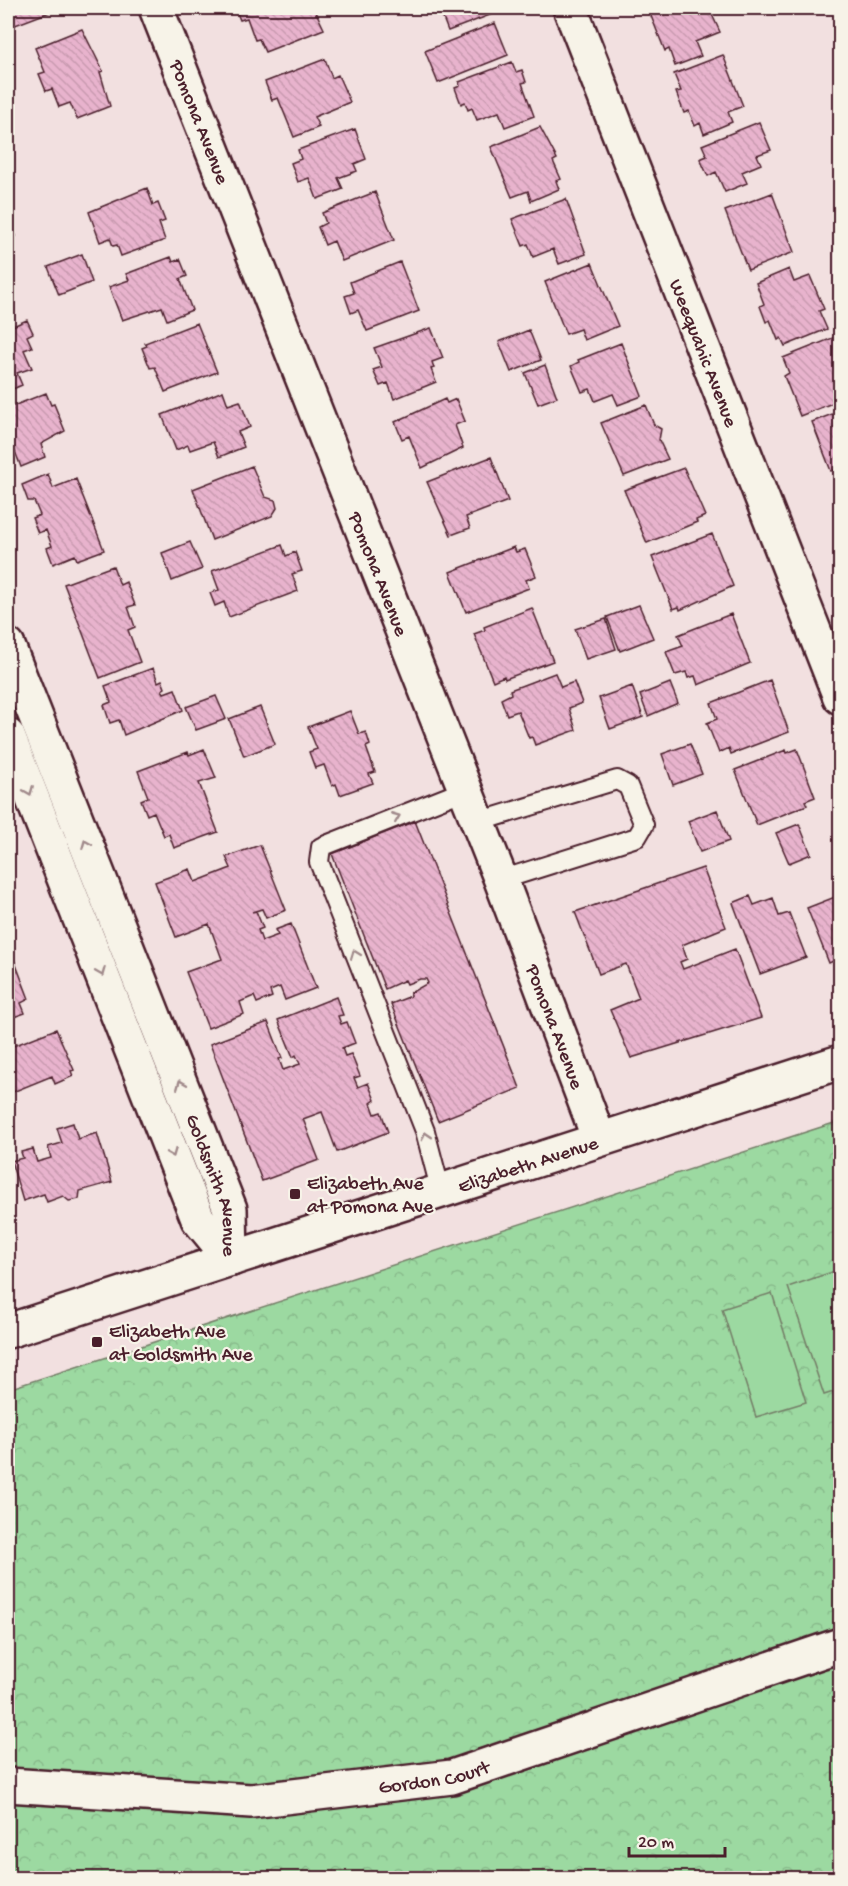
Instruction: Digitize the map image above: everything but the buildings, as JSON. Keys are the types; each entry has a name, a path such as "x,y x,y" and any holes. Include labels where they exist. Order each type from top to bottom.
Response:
{"street":[{"name":"Pomona Avenue","path":"156,8 501,880 599,1139"},
{"name":"Weequahic Avenue","path":"570,8 840,697"},
{"name":"Goldsmith Avenue","path":"8,646 230,1209 231,1259"},
{"name":"Goldsmith Avenue","path":"8,736 198,1219 231,1259"},
{"path":"74,904 105,892"},
{"name":"Elizabeth Avenue","path":"8,1331 840,1062"},
{"name":"Gordon Court","path":"8,1785 251,1801 452,1777 840,1645"}],"lane":[{"path":"478,822 617,780 628,786 644,825 637,837 501,880"},
{"path":"441,1192 425,1131 319,862 321,847 465,790"}],"green space":[{"path":"840,1121 840,1878 8,1878 8,1389"},
{"path":"838,1270 840,1277 840,1390 824,1395 788,1287"},
{"path":"772,1293 806,1402 756,1417 722,1309"}],"place":[{"name":"Elizabeth Ave at Pomona Ave","path":"295,1194"},
{"name":"Elizabeth Ave at Goldsmith Ave","path":"97,1342"}]}
